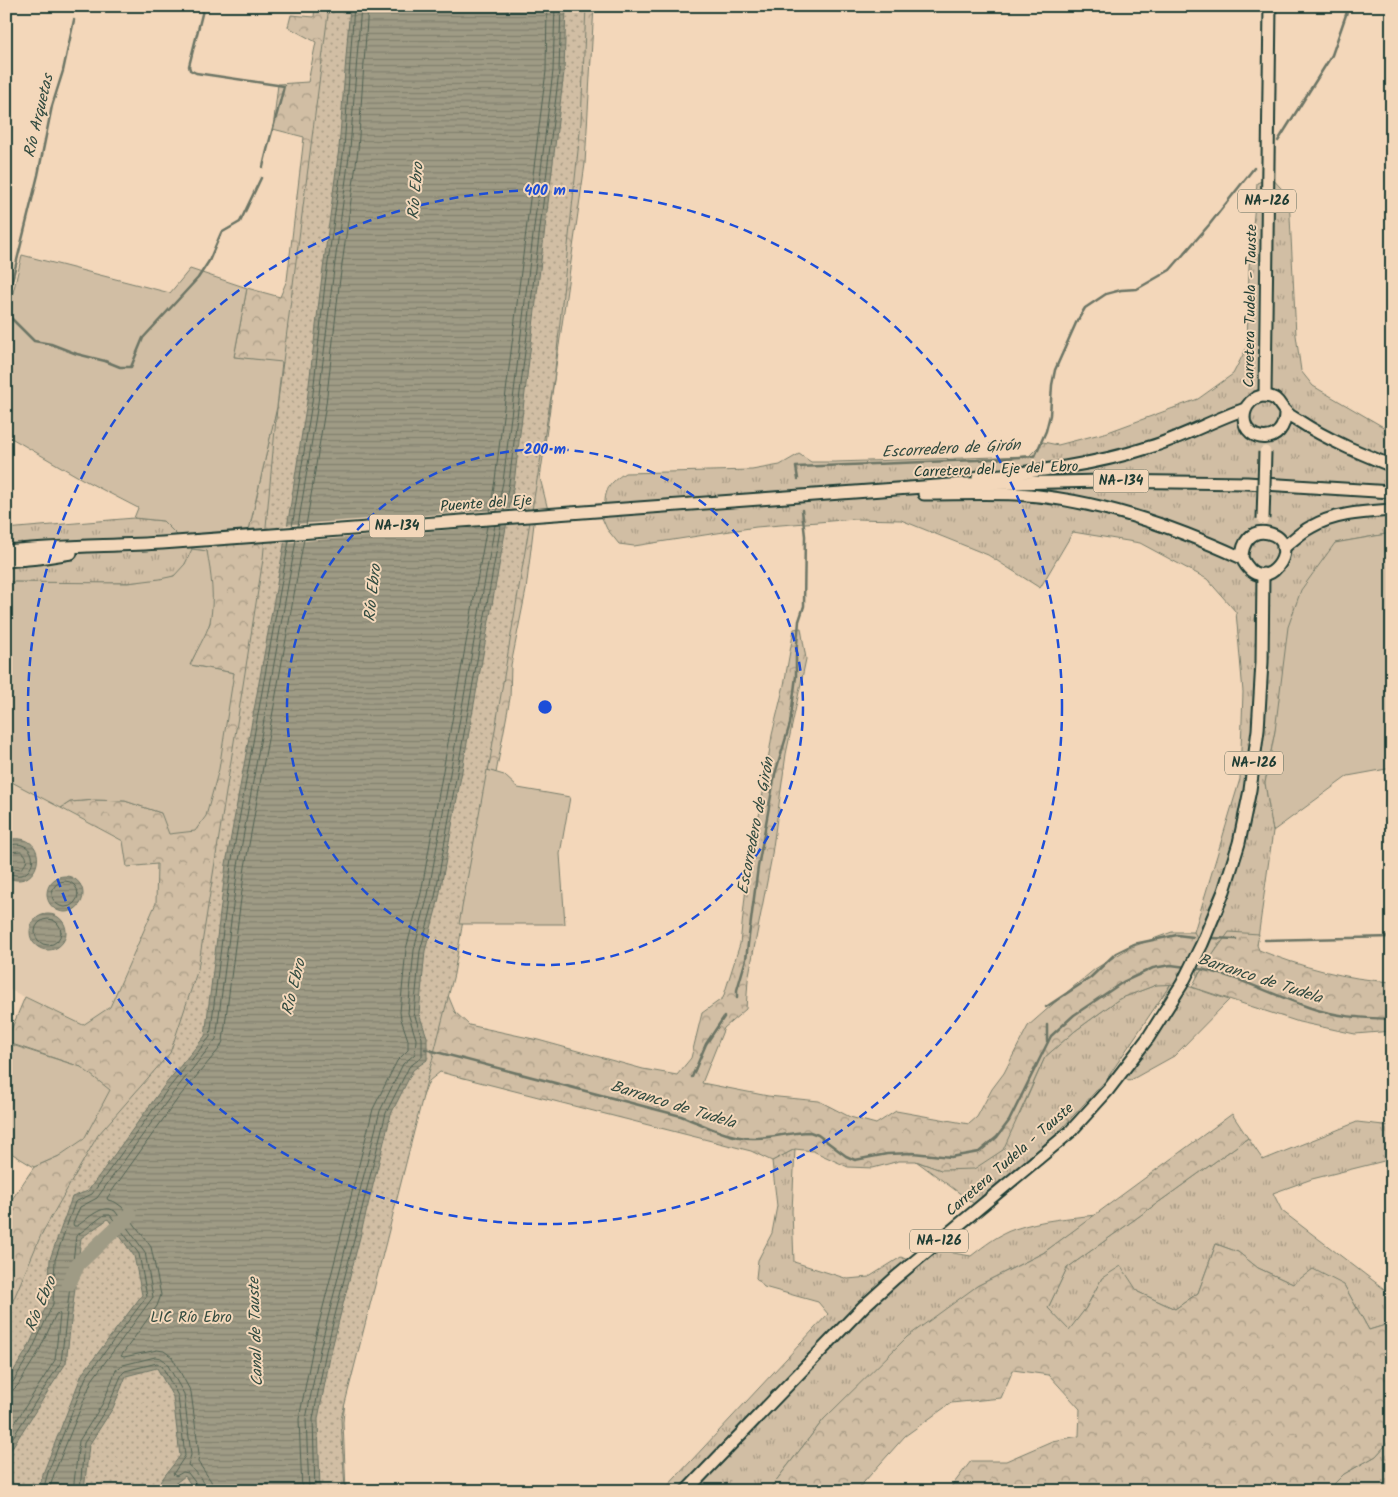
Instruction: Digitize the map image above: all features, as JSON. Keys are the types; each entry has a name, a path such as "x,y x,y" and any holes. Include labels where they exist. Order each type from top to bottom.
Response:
{"main road":[{"name":"Carretera Tudela - Tauste","path":"1265,396 1270,6"},
{"path":"1265,396 1275,399 1282,405 1285,412 1285,421 1283,428 1272,436 1264,438 1252,433 1247,427 1244,418 1245,409 1250,402 1265,396"},
{"path":"775,499 800,493 849,486 1015,474 1084,463 1150,447 1245,409"},
{"path":"1285,412 1337,442 1392,466"},
{"path":"1263,532 1264,438"},
{"name":"Carretera del Eje del Ebro","path":"632,508 964,484 1103,481 1247,483 1392,492"},
{"path":"851,493 1017,494 1061,499 1110,509 1157,523 1196,537 1242,558"},
{"name":"Puente del Eje","path":"105,546 632,508"},
{"path":"1283,548 1312,526 1326,520 1344,515 1392,510"},
{"path":"1263,532 1272,534 1279,539 1283,548 1283,558 1280,565 1272,572 1263,574 1253,572 1246,566 1242,558 1242,548 1247,539 1255,533 1263,532"},
{"path":"6,561 39,558 105,546"},
{"name":"NA-134","path":"6,552 48,547 105,546"},
{"path":"6,547 48,547"},
{"name":"Carretera Tudela - Tauste","path":"686,1491 863,1307 1070,1132 1108,1090 1148,1038 1182,984 1202,944 1224,891 1239,842 1250,790 1258,730 1262,662 1263,574"}],"shaded area":[{"path":"6,779 123,841 157,864 156,903 110,1007 83,1025 6,988"}],"green space":[{"path":"315,6 350,6 205,1036 6,1383 6,1309 9,1303 6,1300 6,1208 34,1167 59,1156 81,1067 6,1042 25,997 83,1025 110,1007 156,903 157,864 127,867 123,841 61,808 70,802 95,800 125,801 161,813 234,673 190,665 210,623 207,551 192,549 181,536 249,530 277,407 282,363 234,357 247,288 280,297 287,280 304,137 273,129 278,84 308,82 316,42 288,27 291,15 314,17"},
{"name":"LIC Río Ebro","path":"329,6 586,6 581,122 554,379 454,974 341,1419 345,1491 6,1491 6,1317 41,1235 98,1135 170,1053 198,969 263,559 277,408"},
{"path":"566,6 594,6 585,164 540,478 548,510 535,515 526,590 511,665 510,698 496,773 487,770 445,988 455,1012 469,1025 538,1040 643,1069 677,1075 691,1058 702,1013 723,998 740,944 750,849 760,812 772,735 784,685 794,629 801,628 806,659 786,754 771,861 748,980 746,1009 724,1028 702,1083 768,1096 819,1101 850,1117 876,1124 896,1111 969,1124 977,1117 992,1089 1004,1073 1028,1026 1095,969 1129,948 1172,932 1194,932 1200,943 1183,984 1156,985 1119,999 1075,1031 1045,1057 1003,1150 974,1169 941,1170 916,1161 899,1161 873,1168 848,1167 813,1151 795,1149 772,1161 751,1151 440,1072 429,1081 409,1131 350,1344 343,1422 346,1491 320,1491"},
{"path":"1271,177 1289,197 1296,335 1301,371 1313,386 1392,432 1392,533 1335,543 1275,731 1265,783 1273,831 1257,945 1220,943 1197,977 1199,944 1194,932 1240,779 1243,692 1236,612 1207,579 1140,543 1073,532 1040,588 988,555 901,520 855,519 756,527 634,546 619,544 607,529 598,509 605,509 605,497 611,484 625,473 752,470 780,465 799,454 811,462 1029,456 1043,442 1058,445 1108,432 1198,399 1233,374 1247,347 1249,267 1257,183"},
{"path":"22,255 170,293 190,269 247,288 234,357 282,362 277,407 249,530 181,539 163,521 134,518 138,508 82,479 6,435 6,322"},
{"path":"134,518 163,521 194,547 184,566 175,575 145,582 121,583 6,582 6,529"},
{"path":"1392,533 1392,768 1348,776 1273,831 1265,783 1275,731 1288,627 1301,590 1335,543"},
{"path":"192,549 207,551 211,577 212,604 210,622 190,665 234,673 219,769 206,816 195,831 169,834 161,813 125,801 95,800 70,802 61,808 6,779 6,582 128,583 160,579 174,576 185,564"},
{"path":"487,770 504,775 518,788 570,797 560,854 565,924 459,924"},
{"path":"1229,932 1259,934 1257,945 1259,950 1307,967 1358,978 1392,982 1392,1031 1355,1034 1299,1022 1192,987"},
{"path":"1173,981 1229,1000 1174,1056 1129,1081 1116,1074 1153,1022 1170,985 1106,1080 1021,1173 981,1209 916,1161 941,1170 1020,1114 1045,1057 1075,1031 1119,999 1156,985"},
{"path":"6,1043 81,1067 110,1090 84,1139 59,1156 34,1167 6,1150"},
{"path":"1232,1114 1248,1138 1067,1268 1048,1308 1069,1330 1086,1308 1102,1278 1121,1266 1138,1292 1175,1309 1198,1293 1216,1244 1238,1252 1258,1268 1293,1284 1313,1269 1344,1285 1369,1330 1392,1323 1392,1438 1376,1456 1344,1474 1327,1491 948,1491 971,1461 1006,1461 1052,1441 1079,1436 1080,1409 1049,1375 1013,1370 1001,1398 951,1403 905,1436 856,1491 768,1491 824,1419 907,1337 977,1286 1043,1253"},
{"path":"1357,1122 1392,1126 1392,1159 1312,1179 1273,1193 1282,1211 1392,1295 1392,1323 1369,1330 1344,1285 1293,1284 1258,1268 1238,1252 1216,1244 1198,1293 1175,1309 1102,1278 1086,1308 1069,1331 1048,1308 1067,1268 1248,1138 1263,1160"},
{"path":"795,1149 792,1211 794,1262 848,1279 869,1277 901,1257 912,1262 937,1238 953,1253 971,1256 997,1237 1015,1229 1045,1221 1096,1215 1043,1253 977,1286 824,1419 768,1491 663,1491 828,1314 818,1302 764,1287 756,1278 758,1260 772,1233 777,1206 772,1161"},
{"path":"1392,1438 1392,1491 1327,1491 1344,1474 1376,1456"}],"water":[{"name":"LIC Río Ebro","path":"350,6 566,6 564,72 514,483 439,898 425,951 419,1014 427,1037 427,1060 413,1070 391,1114 331,1352 318,1419 320,1491 195,1491 185,1476 165,1491 153,1491 180,1456 173,1397 157,1368 126,1376 113,1408 89,1445 84,1491 38,1491 82,1374 142,1295 134,1256 108,1219 81,1238 66,1363 6,1457 6,1383 28,1348 48,1302 50,1259 72,1197 88,1191 164,1086 205,1036 226,864 286,534 307,401 339,148"},
{"path":"12,839 25,840 33,845 37,853 37,863 34,871 27,878 18,880 6,877 6,842"},
{"path":"65,876 72,877 78,881 82,887 82,901 78,907 72,911 65,912 58,911 52,907 48,901 47,894 48,887 52,881 58,877"},
{"path":"48,914 55,915 61,919 65,925 65,939 61,945 55,949 48,950 41,949 35,945 31,939 30,932 31,925 35,919 41,915"}],"pier":[{"path":"512,509 509,525 281,543 284,525"}],"waterway":[{"path":"204,6 189,66 190,70 196,73 284,86 263,167"},
{"name":"Escorredero de Girón","path":"1278,141 1332,55 1349,6"},
{"name":"Río Arquetas","path":"6,305 74,20"},
{"name":"Escorredero de Girón","path":"798,479 796,467 1035,456 1046,431 1050,415 1055,370 1076,323 1085,308 1106,294 1121,290 1137,289 1170,270 1254,168"},
{"path":"6,317 11,318 34,341 51,344 120,367 131,367 143,338 198,278 209,261 221,233 240,222 261,178"},
{"name":"Escorredero de Girón","path":"737,998 737,990 746,959 758,867 775,774 790,724 796,676 799,621 804,606 805,536 802,510"},
{"path":"1046,1007 1090,978 1116,953 1134,944 1177,935 1193,937"},
{"path":"1265,940 1392,937"},
{"path":"1211,938 1236,939"},
{"name":"Barranco de Tudela","path":"425,1049 681,1116 717,1131 735,1136 762,1138 810,1132 818,1135 846,1156 855,1160 887,1154 913,1153 951,1157 979,1152 997,1137 1009,1121 1051,1036 1074,1015 1123,982 1153,968 1171,965 1186,967"},
{"name":"Barranco de Tudela","path":"1194,968 1223,975 1329,1013 1392,1019"},
{"name":"Escorredero de Girón","path":"692,1077 706,1044 724,1017"},
{"path":"1047,1025 1047,1041"},
{"name":"Río Ebro","path":"69,1283 78,1264 130,1215"}],"water label":[{"name":"Canal de Tauste","path":"256,1332"}]}
